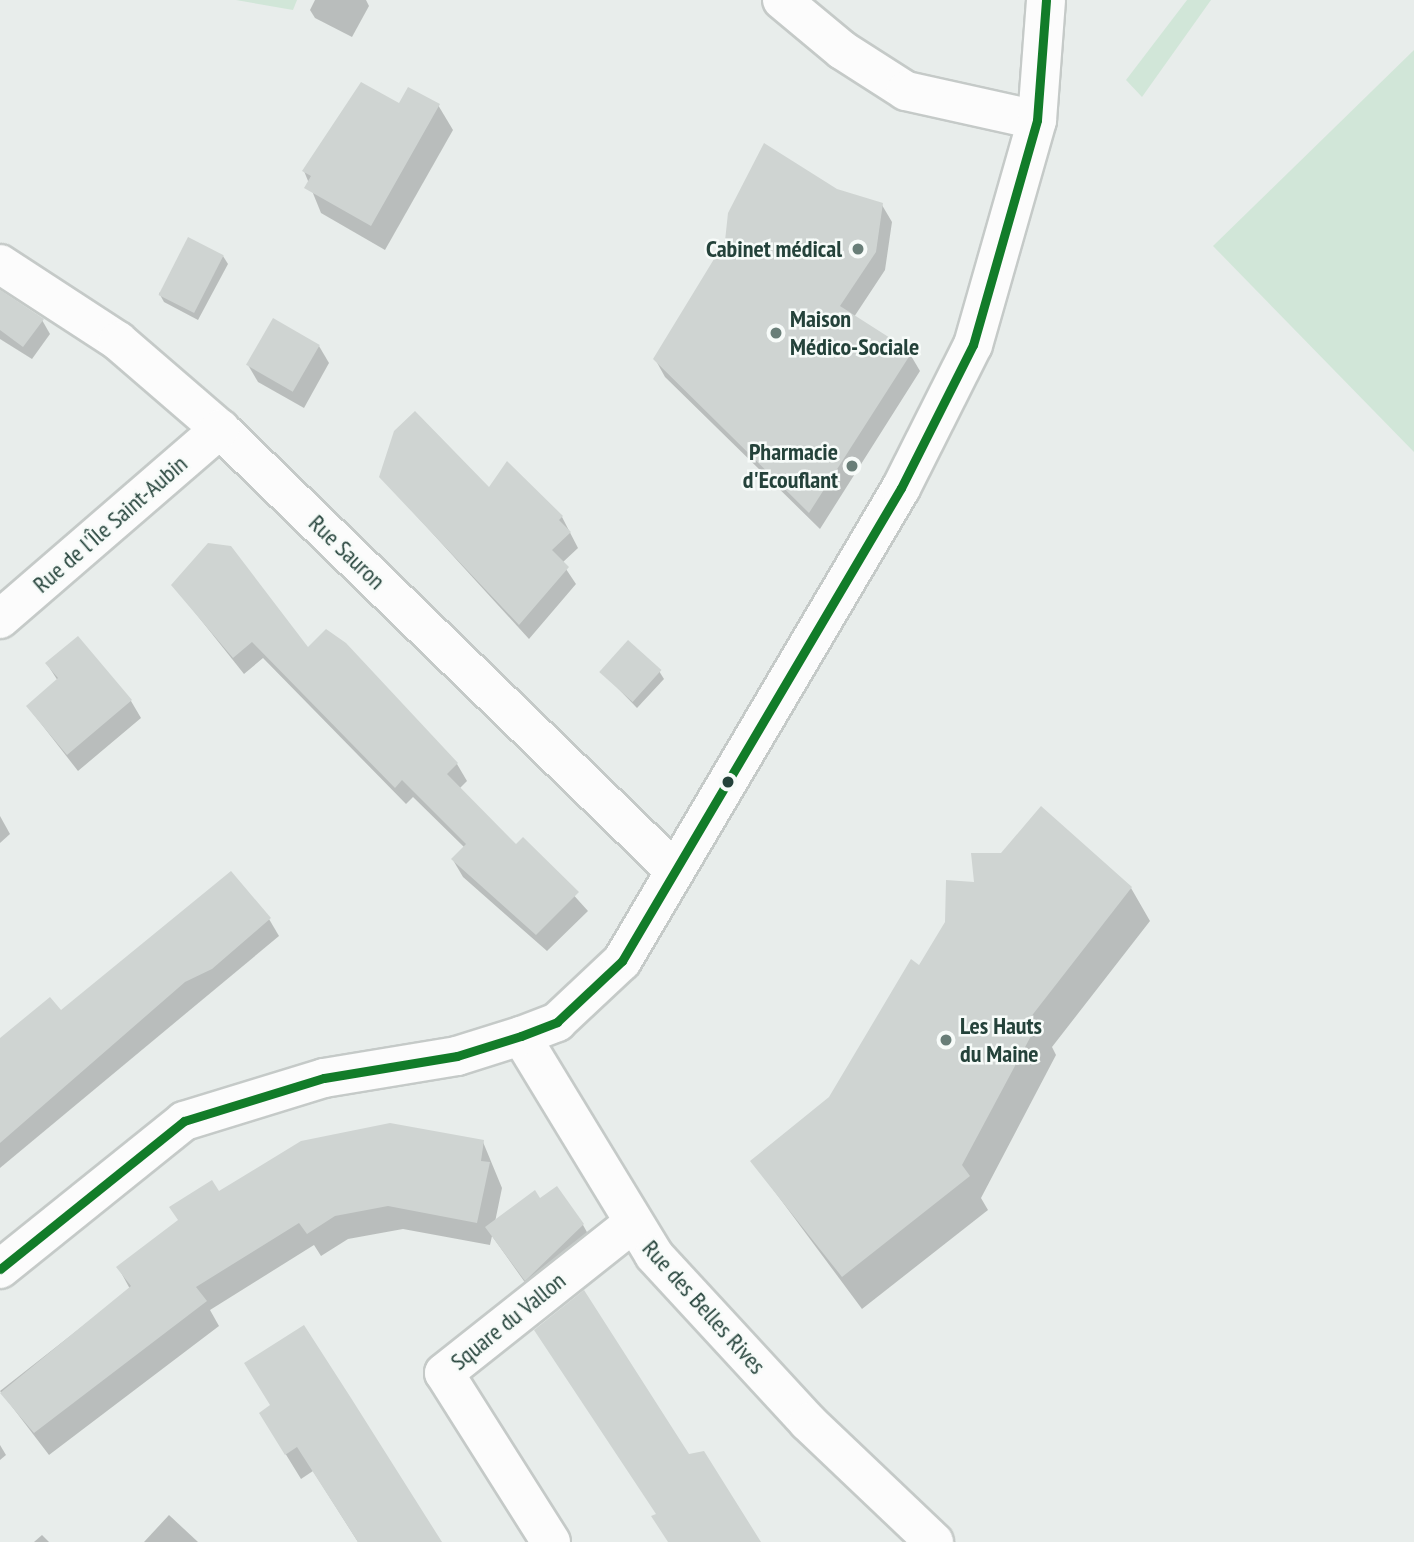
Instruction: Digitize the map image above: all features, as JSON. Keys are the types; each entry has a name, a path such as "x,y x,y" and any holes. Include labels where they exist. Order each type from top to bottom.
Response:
{"street":[{"path":"782,0 906,92 1037,120"},
{"path":"0,1269 184,1121 324,1078 457,1056 521,1036 557,1022 622,961 649,924 672,868 771,714 901,488 973,345 1037,120 1046,0"},
{"name":"Rue Sauron","path":"0,264 118,341 220,429 672,868"},
{"name":"Rue de l'Île Saint-Aubin","path":"0,619 220,429"},
{"name":"Rue des Belles Rives","path":"521,1036 632,1224 808,1422 934,1542"},
{"name":"Square du Vallon","path":"551,1542 444,1373 632,1224"}],"green space":[{"path":"236,0 297,0 293,10"},
{"path":"1187,0 1211,0 1142,97 1126,80"},
{"path":"1414,50 1414,452 1213,246"}],"building":[{"path":"361,82 399,103 408,87 440,104 371,226 304,188 311,176 302,171"},
{"name":"Maison Médico-Sociale","path":"764,143 837,189 883,203 876,252 840,306 912,352 809,513 653,359 725,241 728,213"},
{"path":"188,237 224,255 194,313 158,295"},
{"path":"0,290 44,319 23,347 0,330"},
{"path":"273,318 320,345 293,392 246,365"},
{"path":"415,411 489,487 507,461 563,516 559,520 571,532 552,550 569,567 519,625 379,477 394,431"},
{"path":"208,543 231,546 308,647 326,629 346,643 458,763 447,774 516,844 523,837 579,892 536,935 451,859 466,844 402,780 395,788 252,642 233,658 171,585"},
{"path":"78,636 132,700 67,755 26,706 58,678 45,663"},
{"path":"628,640 661,670 633,702 599,672"},
{"name":"Les Hauts du Maine","path":"1041,806 1132,887 1030,1018 1039,1021 962,1165 970,1176 842,1277 750,1161 829,1097 911,959 919,965 945,922 946,880 974,882 971,853 1001,853"},
{"path":"231,871 271,918 212,969 185,982 0,1143 0,1038 50,997 61,1010"},
{"path":"390,1123 484,1140 481,1161 490,1162 477,1223 388,1206 335,1216 307,1234 299,1223 196,1287 207,1301 34,1433 0,1393 131,1286 116,1267 178,1220 169,1207 212,1180 219,1191 301,1141"},
{"path":"557,1186 584,1224 525,1281 485,1227 535,1190 540,1198"},
{"path":"584,1290 689,1454 704,1451 761,1542 668,1542 651,1516 656,1514 534,1330"},
{"path":"304,1325 442,1542 358,1542 297,1447 285,1455 259,1413 270,1405 244,1363"}],"transit line":[{"path":"0,1269 184,1121 324,1078 457,1056 521,1036 557,1022 622,961 901,488 973,345 1037,120 1046,0"}],"place":[{"name":"Cabinet médical","path":"858,249"},
{"name":"Maison Médico-Sociale","path":"776,333"},
{"name":"Pharmacie d'Ecouflant","path":"852,466"},
{"name":"Les Hauts du Maine","path":"946,1040"}]}
